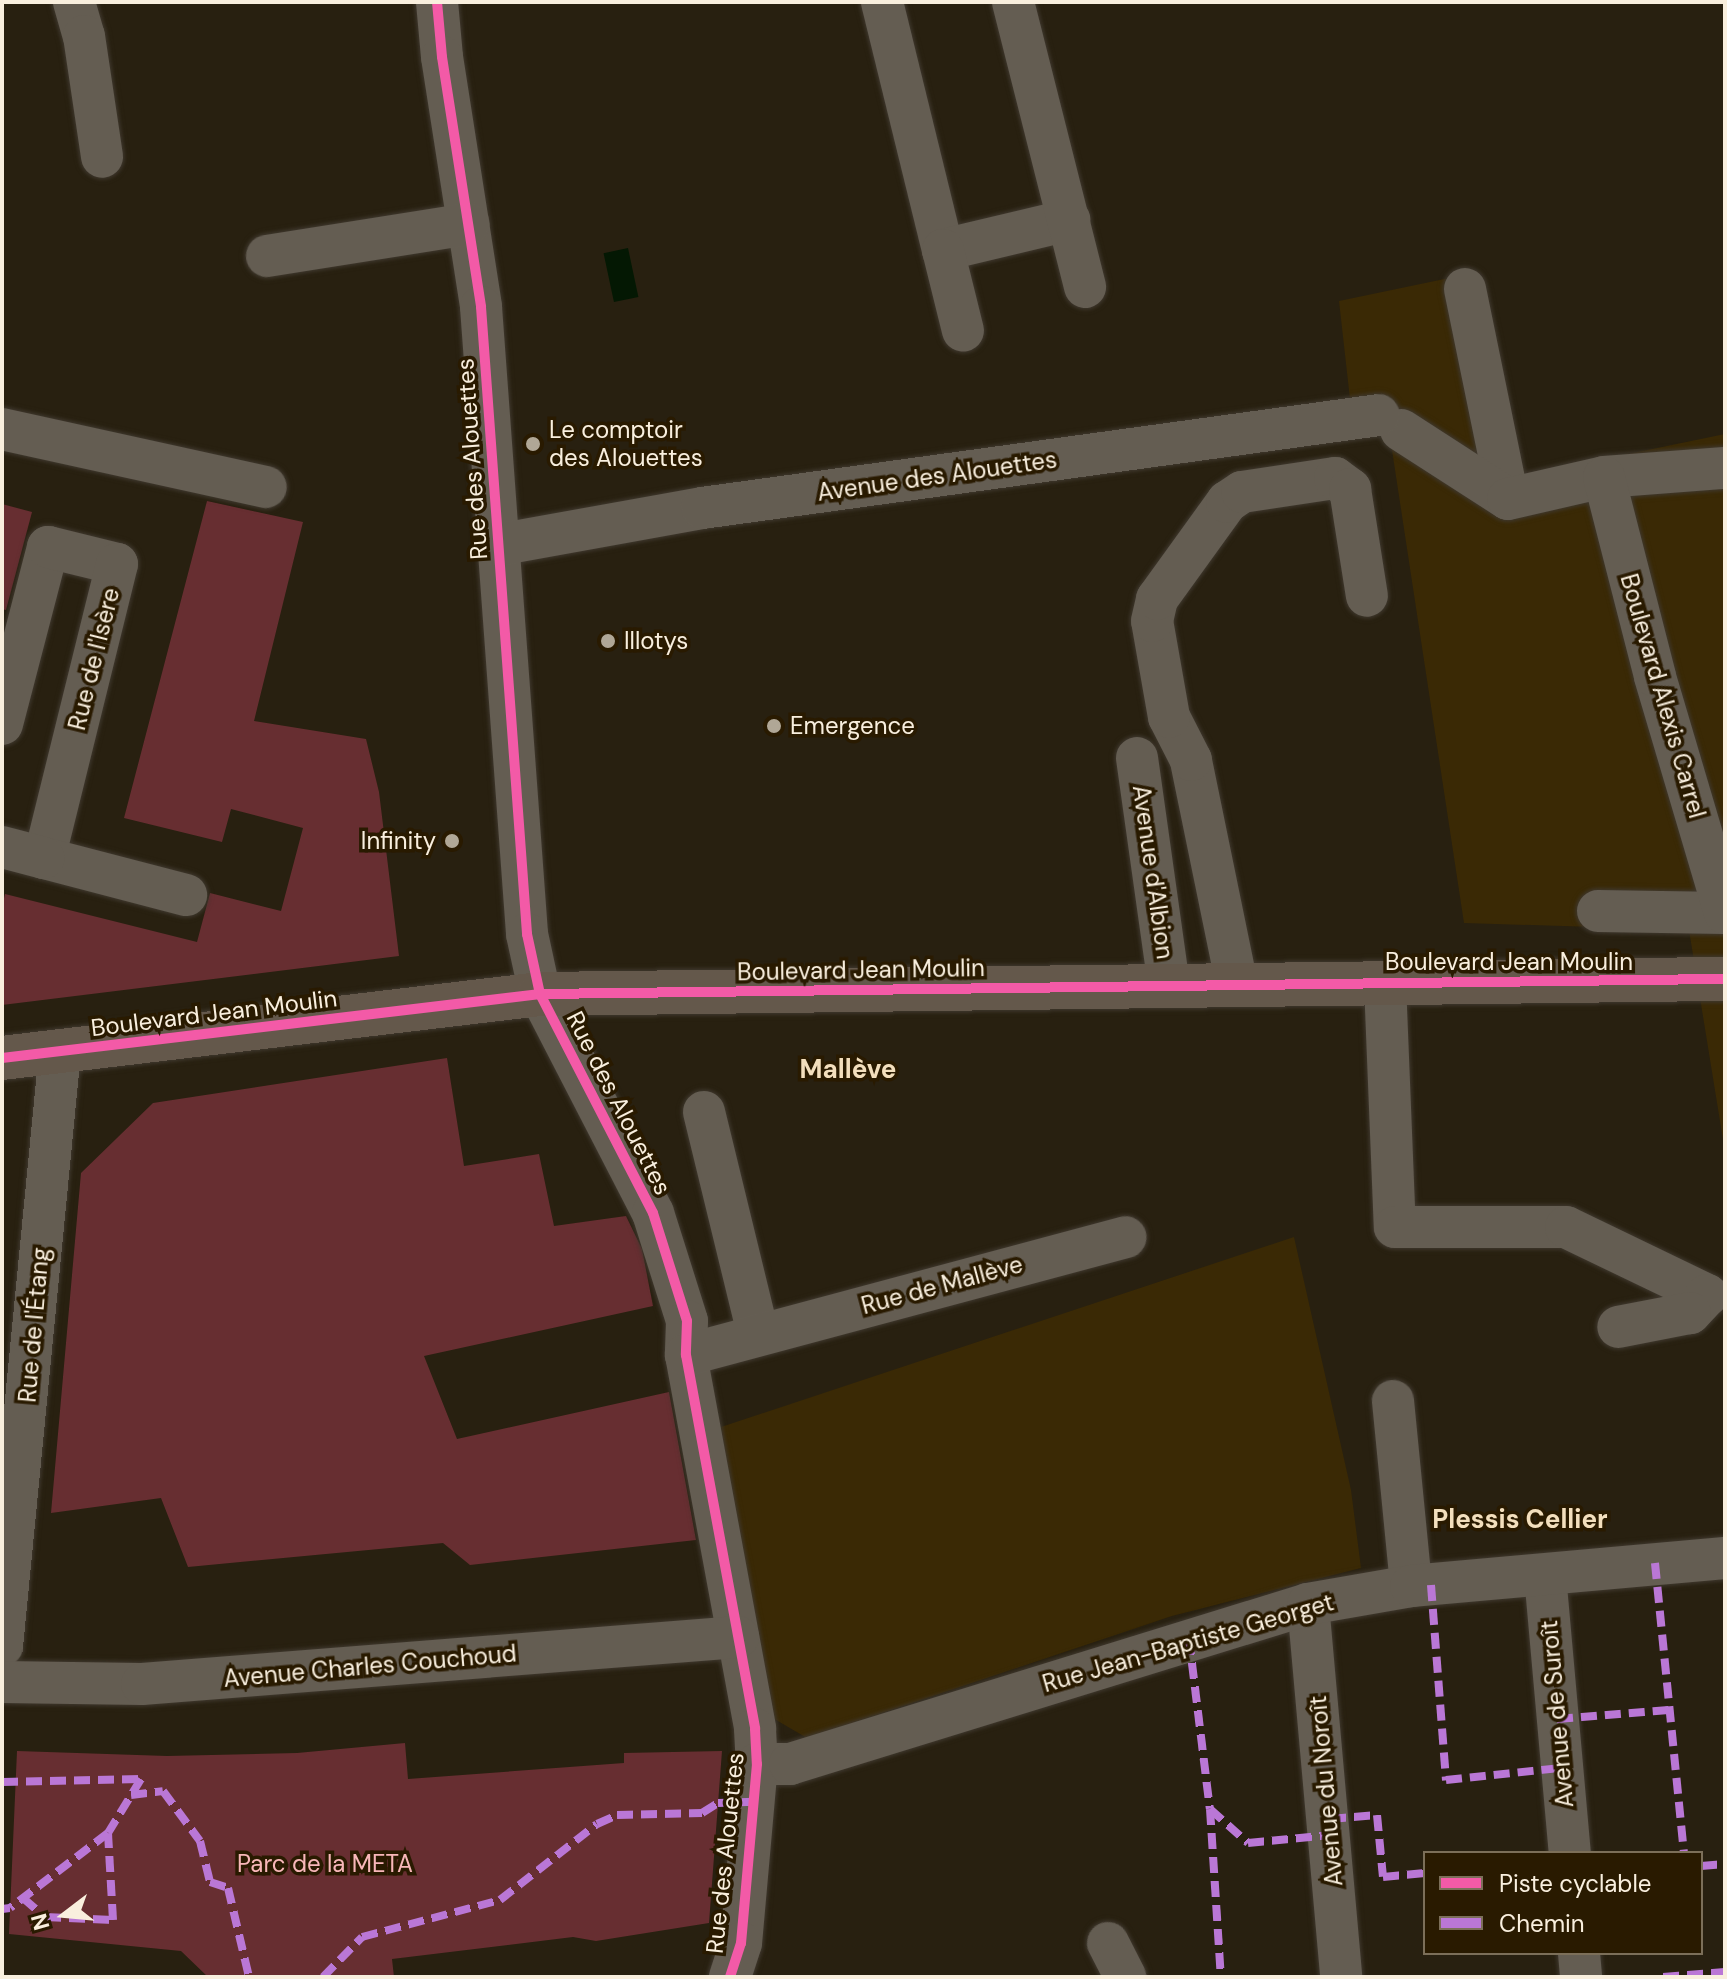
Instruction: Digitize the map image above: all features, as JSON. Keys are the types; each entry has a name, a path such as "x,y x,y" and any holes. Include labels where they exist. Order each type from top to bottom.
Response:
{"main road":[{"name":"Boulevard Jean Moulin","path":"2,1058 540,994 1725,979"}],"street":[{"path":"74,2 84,36 102,157"},
{"name":"Rue des Alouettes","path":"437,2 442,57 481,307 527,934 540,994 653,1213 687,1321 686,1355 755,1729 757,1764 741,1943 730,1977"},
{"path":"882,2 963,331"},
{"path":"1013,2 1085,287"},
{"path":"943,250 1069,220"},
{"path":"267,256 468,224"},
{"path":"1465,289 1508,499 1604,477 1725,468"},
{"name":"Avenue des Alouettes","path":"497,545 569,529 702,508 1390,423 1508,499"},
{"path":"2,429 266,487"},
{"name":"Boulevard Alexis Carrel","path":"1604,477 1655,676 1725,913"},
{"path":"1237,985 1191,760 1169,717 1152,621 1157,599 1227,502 1242,492 1335,478 1350,489 1367,596"},
{"name":"Rue de l'Isère","path":"2,724 48,547 117,564 44,858"},
{"name":"Avenue d'Albion","path":"1137,758 1169,986"},
{"path":"2,847 186,895"},
{"path":"1598,911 1725,913"},
{"path":"1385,983 1395,1227 1566,1227 1707,1295 1690,1313 1618,1327"},
{"name":"Rue de l'Étang","path":"2,1646 10,1487 60,1051"},
{"path":"704,1112 758,1333"},
{"name":"Rue de Mallève","path":"686,1355 758,1333 1125,1237"},
{"path":"1393,1401 1411,1586"},
{"name":"Rue Jean-Baptiste Georget","path":"757,1764 790,1764 1308,1604 1411,1586 1725,1558"},
{"name":"Avenue de Suroît","path":"1545,1575 1570,1851"},
{"name":"Avenue du Noroît","path":"1308,1604 1341,1977"},
{"name":"Avenue Charles Couchoud","path":"2,1682 142,1684 738,1637"},
{"path":"1579,1955 1581,1977"}],"shaded area":[{"path":"628,248 638,297 614,302 604,253"},
{"path":"1478,272 1517,477 1725,434 1725,1152 1689,930 1464,923 1385,404 1351,408 1339,301"},
{"path":"1294,1237 1351,1490 1361,1568 1172,1616 807,1738 771,1717 721,1427"}],"green space":[{"path":"207,501 303,522 254,721 366,739 379,792 399,956 2,1005 2,907 5,894 197,942 210,893 281,911 303,828 231,809 222,842 124,818"},
{"path":"2,504 32,512 6,610 2,609"},
{"path":"447,1058 464,1166 539,1154 554,1226 626,1216 642,1249 653,1306 424,1356 457,1439 669,1392 696,1540 470,1565 443,1543 188,1567 161,1498 51,1513 81,1173 153,1103"},
{"name":"Parc de la META","path":"405,1743 408,1779 624,1763 624,1753 722,1751 709,1923 596,1941 573,1937 392,1959 394,1977 208,1977 181,1951 9,1934 17,1751 167,1756 297,1753"}],"marked path":[{"path":"1655,1563 1684,1851"},
{"path":"1431,1585 1446,1780 1561,1768"},
{"path":"1189,1639 1210,1809 1221,1977"},
{"path":"1557,1719 1669,1710"},
{"path":"2,1782 141,1779 108,1833 10,1908 2,1909"},
{"path":"131,1795 163,1791 200,1841 210,1882 228,1888 249,1977"},
{"path":"323,1977 362,1937 500,1900 597,1824 617,1815 702,1813 718,1803 754,1802"},
{"path":"1210,1809 1248,1843 1331,1835"},
{"path":"1330,1819 1377,1815 1383,1877 1423,1873"},
{"path":"23,1898 45,1917 113,1920 108,1833"},
{"path":"1703,1866 1725,1864"},
{"path":"1663,1977 1725,1972"}],"cycle path":[{"path":"437,2 442,57 481,307 527,934 540,994 653,1213 687,1321 686,1355 755,1729 757,1764 741,1943 730,1977"},
{"path":"2,1058 540,994 1725,979"}],"place":[{"name":"Le comptoir des Alouettes","path":"533,444"},
{"name":"Illotys","path":"608,641"},
{"name":"Emergence","path":"774,726"},
{"name":"Infinity","path":"452,841"}],"district":[{"name":"Mallève","path":"848,1070"},
{"name":"Plessis Cellier","path":"1520,1520"}]}
